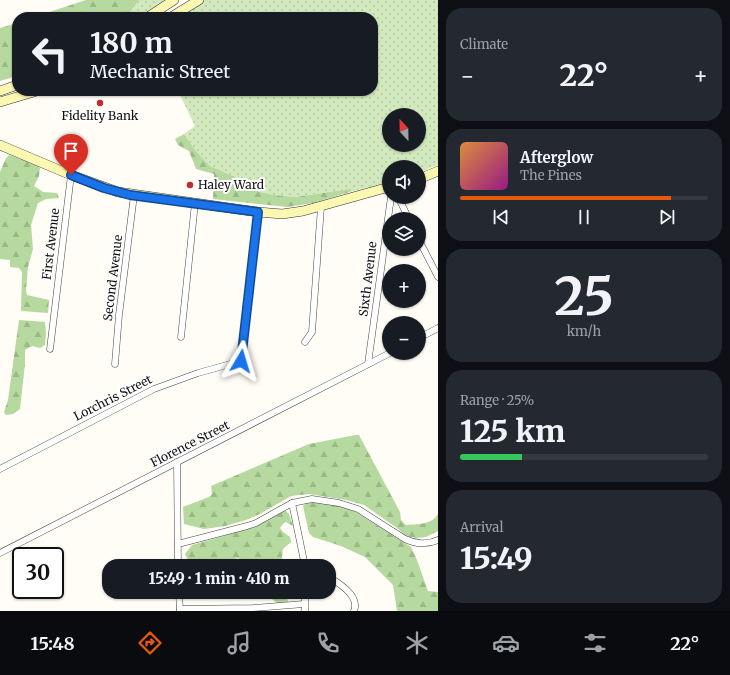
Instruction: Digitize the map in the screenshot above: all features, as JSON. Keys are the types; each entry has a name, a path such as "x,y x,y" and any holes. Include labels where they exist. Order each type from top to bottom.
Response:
{"main road":[{"path":"156,12 174,0"},
{"path":"179,12 199,0"},
{"path":"0,91 12,87"},
{"path":"0,102 20,96"},
{"path":"0,144 104,188 134,195 258,212 292,214 382,190"},
{"path":"426,175 438,171"}],"street":[{"name":"First Avenue","path":"50,349 71,175"},
{"name":"Second Avenue","path":"115,364 119,315 134,195"},
{"path":"182,337 195,203"},
{"path":"305,342 312,332 321,207"},
{"name":"Lorchris Street","path":"0,469 154,389 198,372 241,361 258,212"},
{"path":"426,254 438,277"},
{"name":"Sixth Avenue","path":"368,364 384,256"},
{"path":"426,334 438,328"},
{"name":"Florence Street","path":"0,553 382,357"},
{"path":"177,462 178,559"},
{"path":"178,544 239,529 256,523 292,503 312,499 339,503 358,509 404,540 426,543 438,540"},
{"path":"292,503 304,559"},
{"path":"336,582 354,598 356,606 354,611"},
{"path":"179,599 180,610 253,608 304,604"},
{"path":"304,599 305,611"}],"green space":[{"path":"86,0 141,0 137,2 130,12 49,12"},
{"path":"141,0 166,0 147,12 130,12 137,2"},
{"path":"201,0 438,0 438,165 426,169 426,160 382,160 382,184 350,192 347,189 296,197 274,195 252,190 233,176 210,166 196,151 184,134 195,126 180,96 378,96 378,12 182,12"},
{"path":"12,24 12,77 0,81 0,28"},
{"path":"184,134 196,151 210,166 233,176 252,190 274,195 296,197 348,189 350,192 313,203 287,207 213,199 214,174 196,169 189,151 178,145 175,139"},
{"path":"9,155 37,165 40,168 39,176 34,186 43,192 57,193 59,198 46,199 38,203 31,225 33,249 28,267 26,290 27,295 49,300 48,313 21,311 22,272 19,268 10,267 10,260 0,259 0,172 6,158"},
{"path":"19,320 45,322 45,345 40,348 32,346 25,350 20,409 13,414 6,415 4,412 8,400"},
{"path":"359,435 400,512 401,520 406,525 419,524 432,520 438,514 438,531 426,537 416,538 406,536 364,505 346,500 309,494 291,496 260,514 225,526 204,529 184,524 183,507 209,497 212,494 211,486 309,444"},
{"path":"312,502 341,506 354,511 411,547 428,591 438,592 438,611 397,611 393,585 365,557 341,546 313,537 309,533 303,506 306,503"},
{"path":"284,509 289,514 293,526 286,522 280,528 290,537 291,542 283,549 282,559 188,559 185,554 192,545 251,528"},
{"path":"272,599 287,599 288,602 277,603"}],"place":[{"name":"Fidelity Bank","path":"100,103"},
{"name":"Haley Ward","path":"190,185"}],"route":[{"path":"71,175 104,188 130,195 258,212 241,361"}]}
